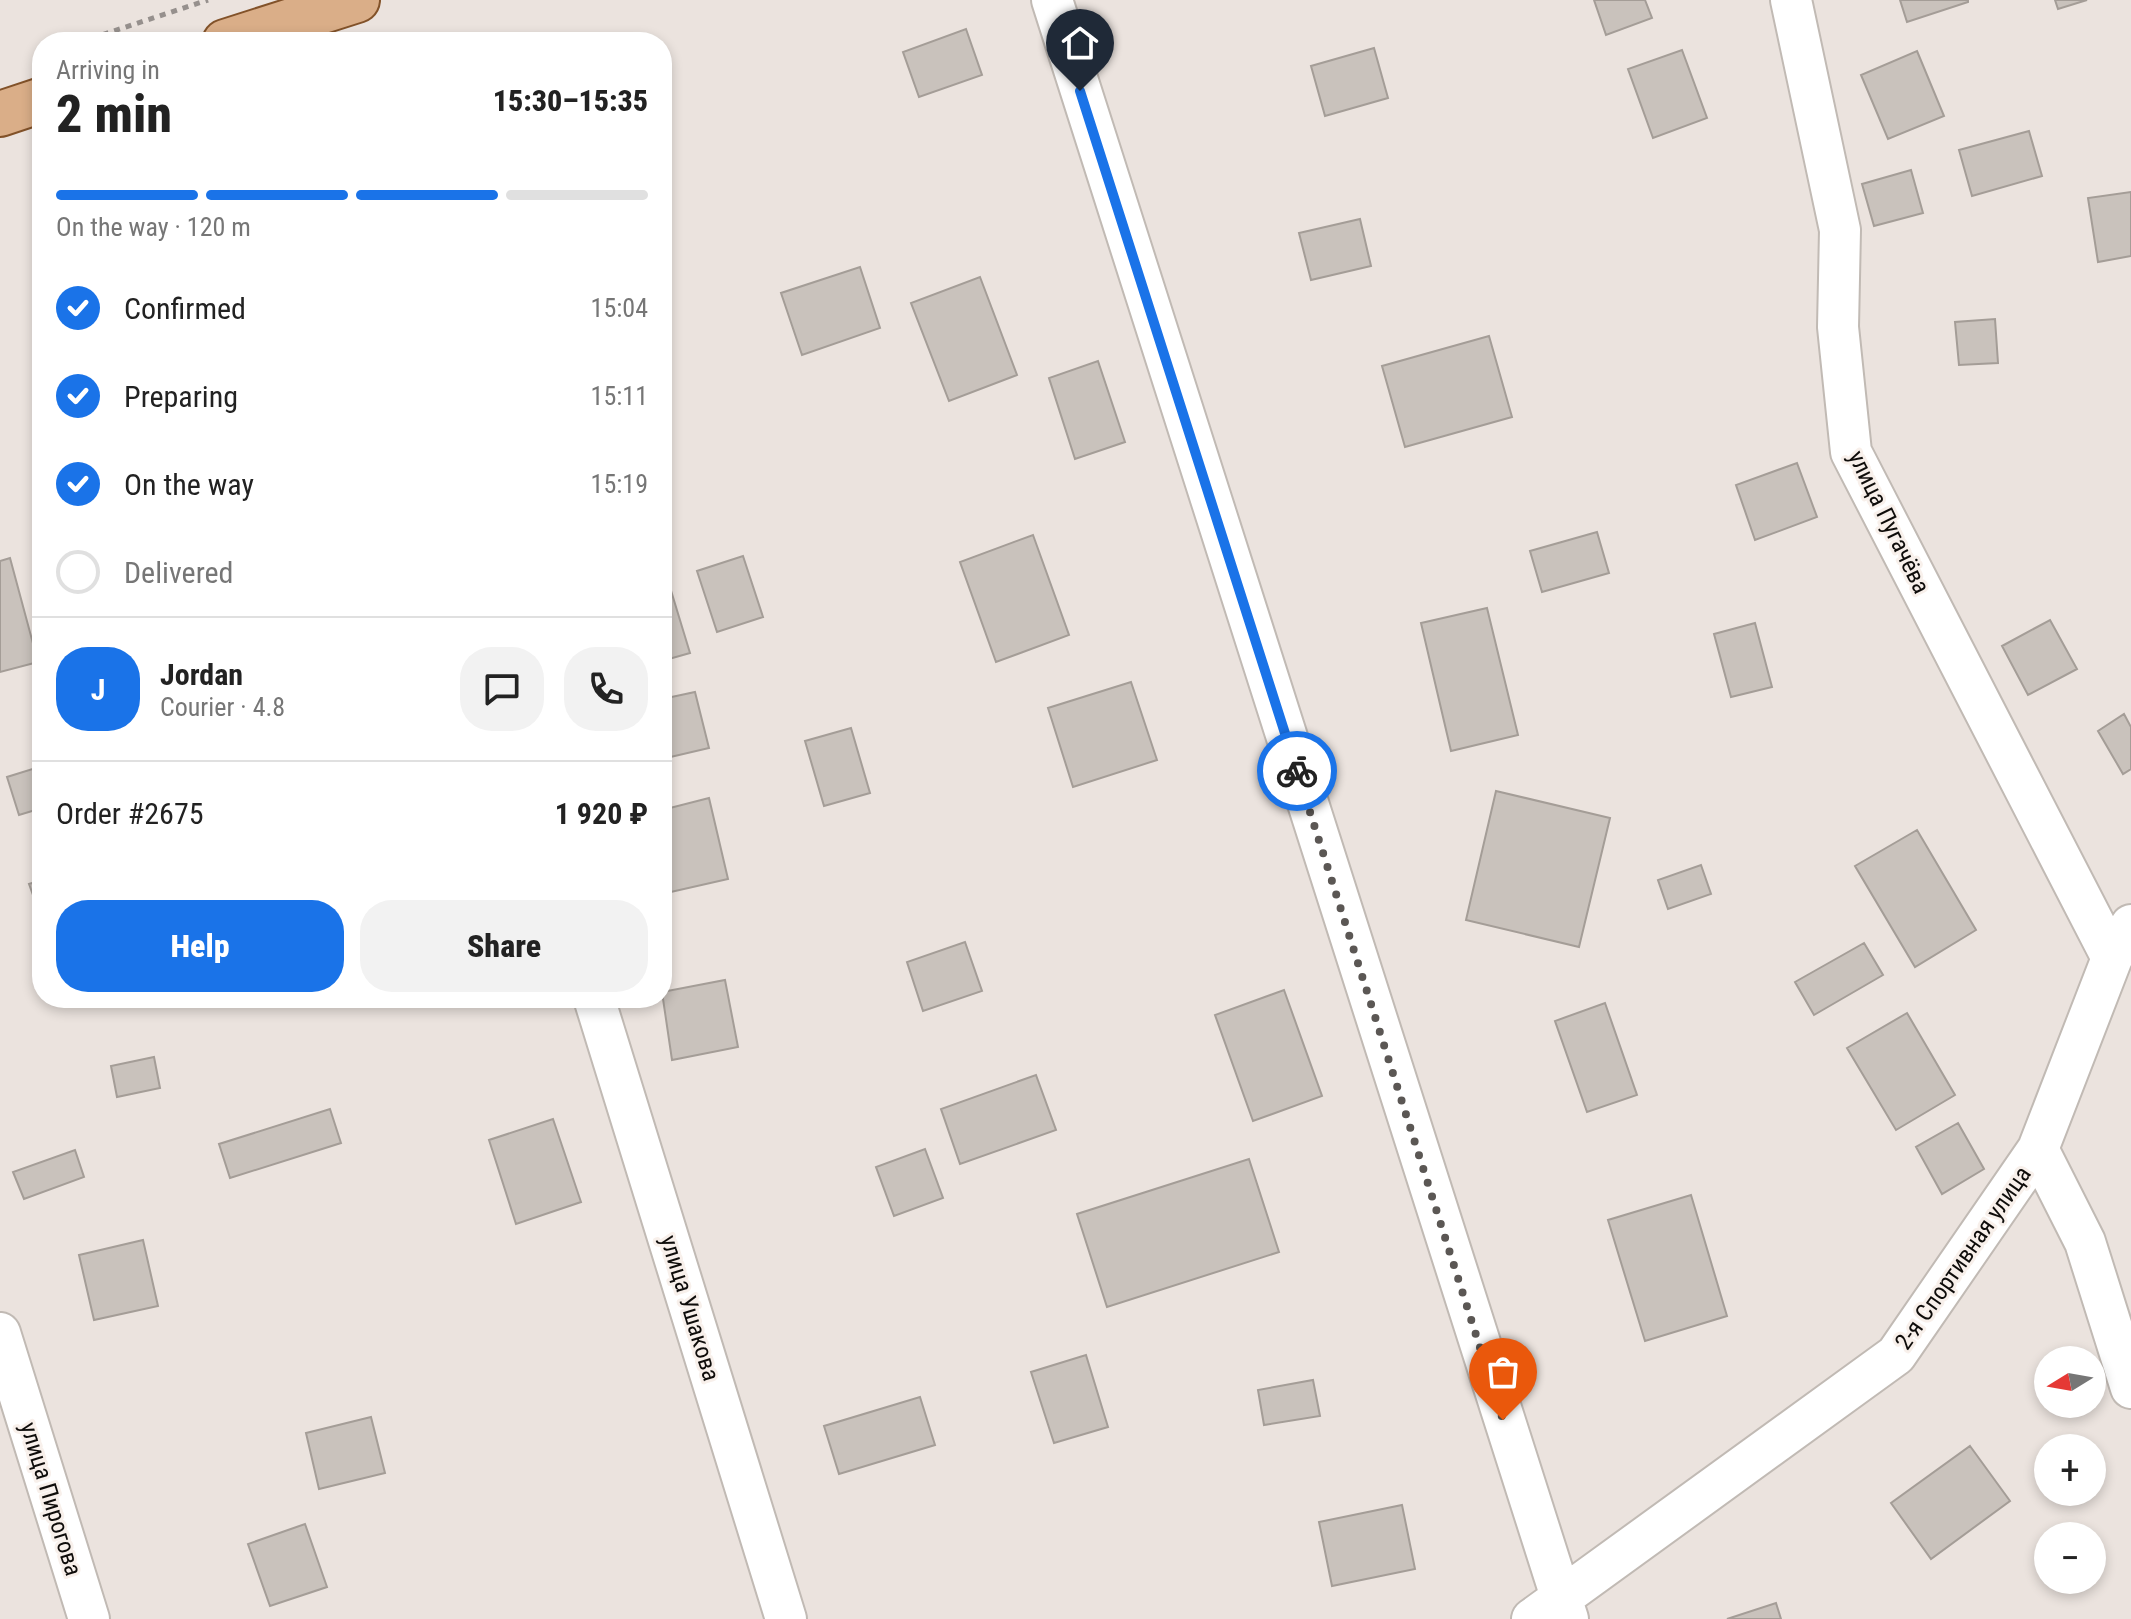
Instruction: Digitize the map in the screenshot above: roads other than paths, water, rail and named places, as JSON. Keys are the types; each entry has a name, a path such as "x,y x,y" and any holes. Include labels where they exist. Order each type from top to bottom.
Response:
{"main road":[{"path":"295,31 357,0"},
{"path":"0,114 32,103"}],"street":[{"path":"1052,0 1554,1613"},
{"name":"улица Пугачёва","path":"1791,0 1840,230 1838,327 1851,452 2122,941"},
{"name":"2-я Спортивная улица","path":"1554,1613 1896,1355 2038,1149 2122,941"},
{"name":"улица Ушакова","path":"597,1008 786,1619"},
{"path":"2038,1149 2085,1242 2131,1388"},
{"name":"улица Пирогова","path":"0,1333 89,1619"}]}
